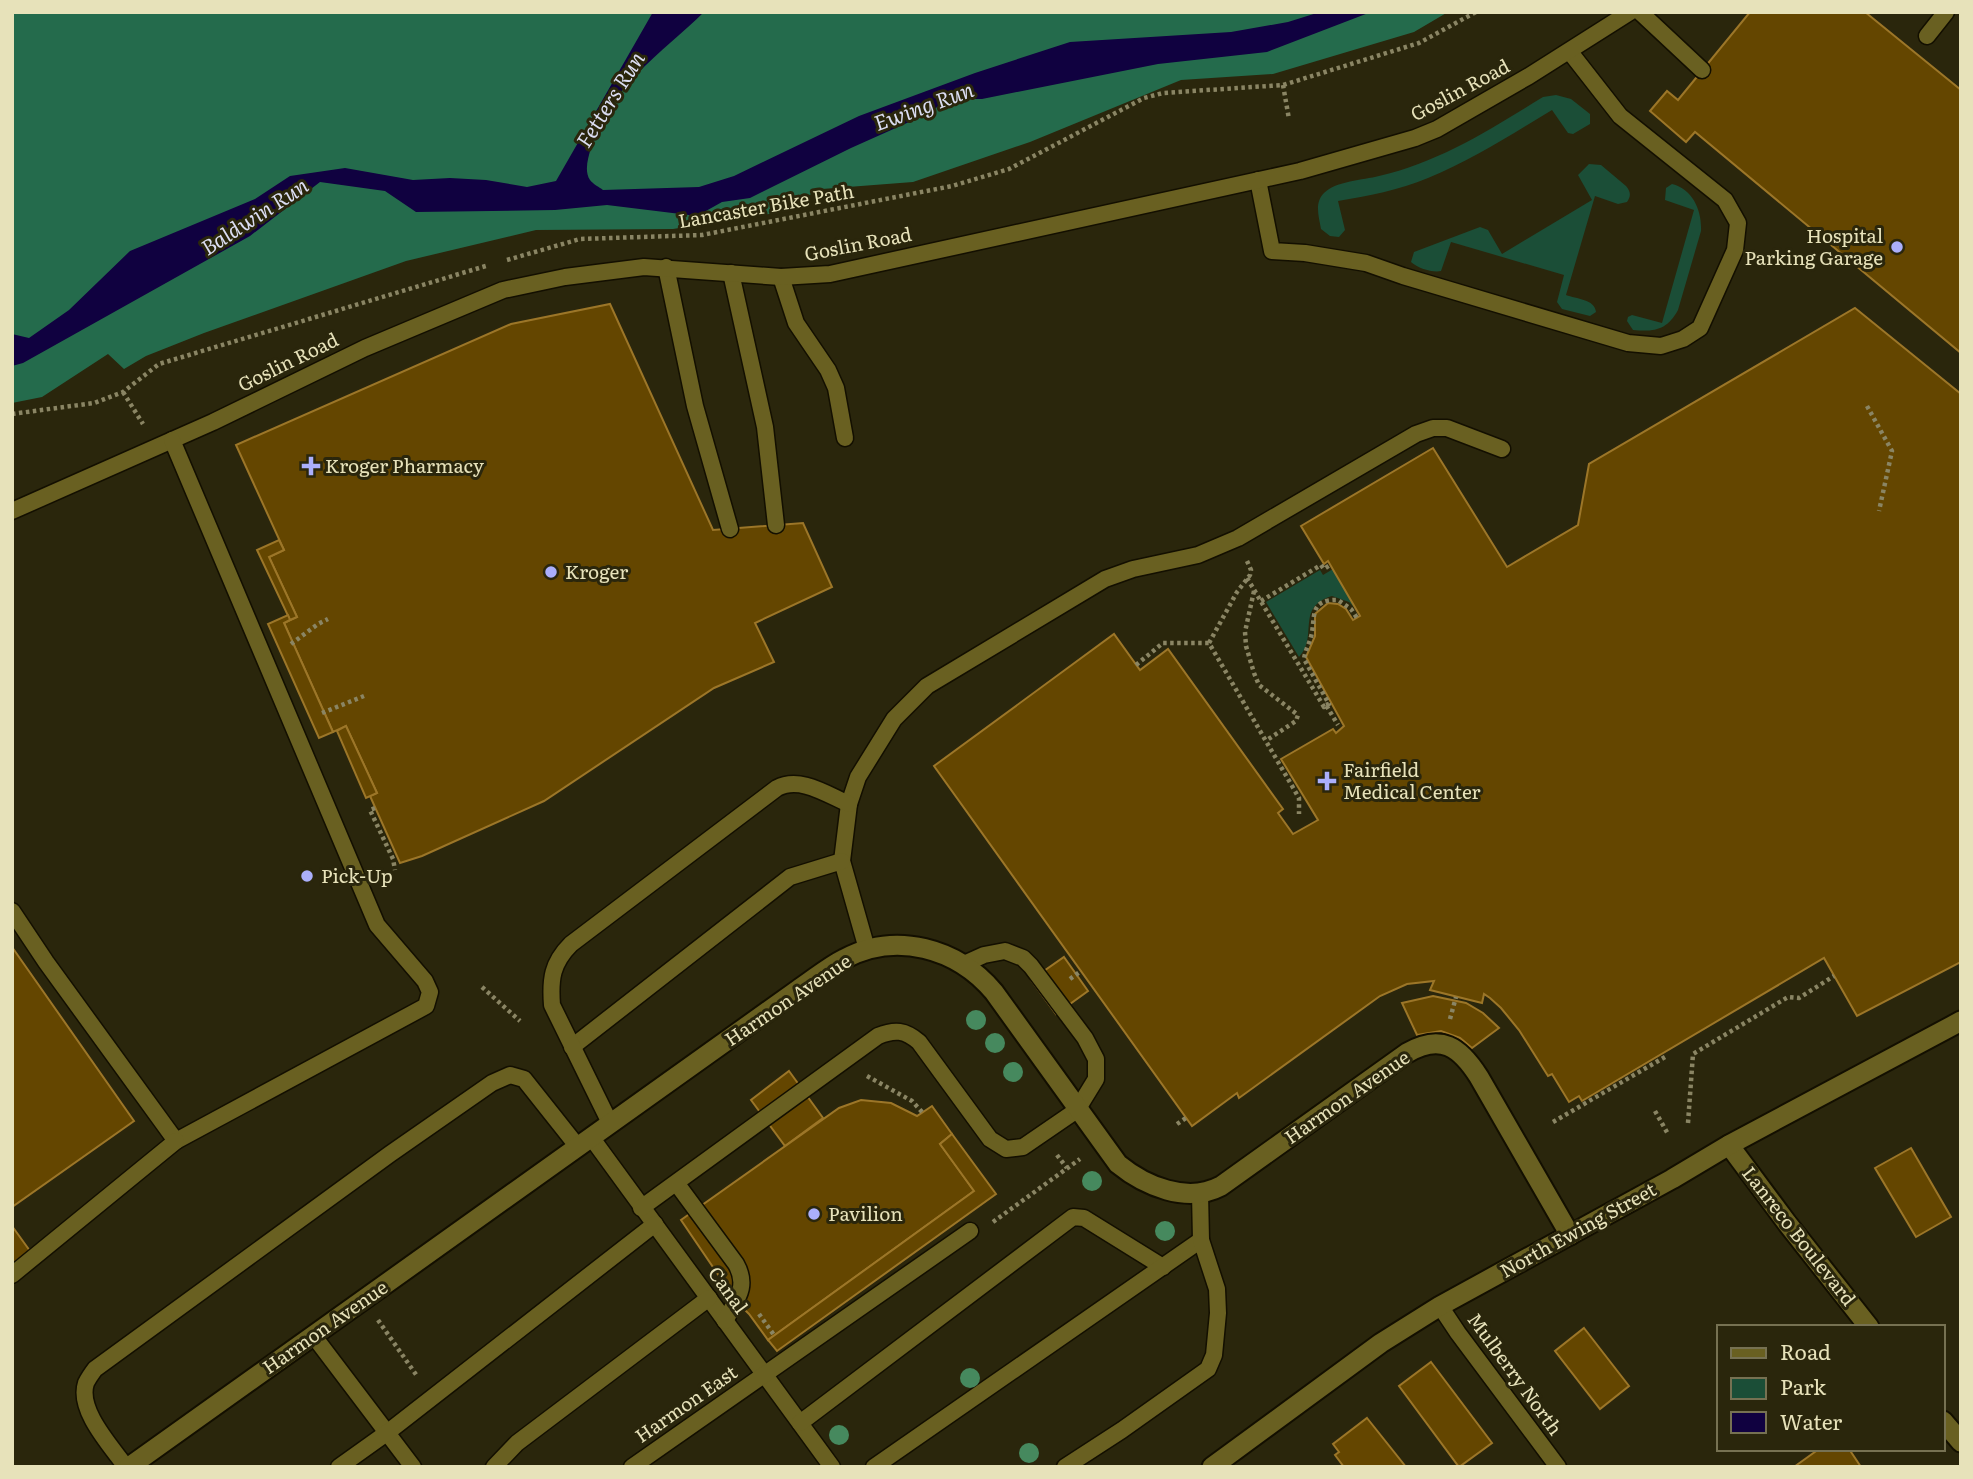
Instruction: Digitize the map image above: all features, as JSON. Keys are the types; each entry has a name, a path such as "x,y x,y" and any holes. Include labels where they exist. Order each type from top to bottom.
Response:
{"street":[{"name":"Harmon Avenue","path":"128,1467 843,959 867,949 892,945 921,947 943,953 964,964 994,992 1118,1164 1135,1177 1157,1187 1175,1191 1212,1191 1407,1053 1426,1044 1443,1044 1471,1064 1570,1235"},
{"name":"North Ewing Street","path":"1212,1467 1381,1343 1440,1306 1729,1145 1961,1021"},
{"name":"Lanreco Boulevard","path":"1729,1145 1867,1325"},
{"path":"1945,1423 1961,1442"}],"lane":[{"name":"Goslin Road","path":"12,511 165,443 365,348 503,290 565,277 644,267 781,277 830,274 1300,172 1415,138 1454,119 1570,51 1630,12"},
{"path":"1640,12 1702,70"},
{"path":"1927,36 1946,12"},
{"path":"1258,180 1272,251 1366,262 1403,276 1628,343 1661,346 1683,339 1700,328 1735,250 1738,223 1724,200 1620,116 1570,51"},
{"path":"666,267 695,406 730,529"},
{"path":"731,273 765,427 776,525"},
{"path":"781,277 796,323 828,370 836,388 845,438"},
{"path":"867,949 842,861 849,804 858,777 894,719 927,686 1105,579 1133,569 1198,555 1238,538 1416,434 1433,428 1447,428 1502,450"},
{"path":"12,1275 176,1141 413,1014 426,1006 429,992 425,981 377,925 165,443"},
{"path":"610,1123 552,1004 551,986 559,957 571,944 765,794 785,784 800,783 849,804"},
{"path":"572,1047 790,877 842,861"},
{"path":"12,911 176,1141"},
{"path":"642,1209 878,1036 890,1031 910,1034 919,1042 990,1139 1006,1149 1023,1147 1077,1110 1096,1079 1096,1059 1085,1038 1031,965 1014,953 1005,951 984,955 964,964"},
{"name":"Canal","path":"128,1467 92,1419 84,1398 86,1383 95,1369 390,1154 492,1083 510,1074 524,1079 585,1142 655,1224 832,1467"},
{"path":"677,1184 742,1276 742,1289 725,1321"},
{"path":"1065,1467 1208,1369 1217,1341 1217,1289 1201,1240 1200,1193"},
{"path":"800,1423 815,1409 1073,1217 1084,1218 1163,1267"},
{"path":"339,1467 388,1432 655,1224"},
{"name":"Harmon East","path":"632,1467 970,1231"},
{"path":"874,1467 1201,1240"},
{"path":"494,1467 517,1443 709,1298"},
{"name":"Mulberry North","path":"1440,1306 1558,1467"},
{"path":"313,1335 413,1467"}],"path":[{"name":"Lancaster Bike Path","path":"504,261 580,239 702,235 952,186 1009,169 1143,98 1163,93 1283,85 1419,43 1476,12"},
{"path":"1283,85 1289,119"},
{"path":"12,414 94,402 123,392 159,364 491,264"},
{"path":"123,392 165,443"},
{"path":"1867,406 1892,451 1879,511"},
{"path":"1261,601 1321,565 1324,569 1331,565"},
{"path":"1209,643 1247,578 1324,707 1326,705 1338,724"},
{"path":"1254,591 1245,632 1254,673 1259,685 1298,715 1296,721 1266,741"},
{"path":"1326,705 1329,704 1304,659 1312,633 1314,611 1322,603 1338,600 1351,609 1357,618"},
{"path":"291,644 328,619"},
{"path":"1136,665 1163,643 1209,643"},
{"path":"1209,643 1299,798 1299,814"},
{"path":"322,713 364,695"},
{"path":"375,808 370,810 393,859 395,870"},
{"path":"1688,1124 1693,1054 1788,996 1799,998 1834,976"},
{"path":"482,987 520,1021"},
{"path":"852,1056 865,1074 912,1101 922,1112"},
{"path":"1553,1122 1665,1057"},
{"path":"1655,1111 1668,1135"},
{"path":"1177,1124 1186,1118"},
{"path":"970,1231 978,1233 1084,1157"},
{"path":"753,1304 778,1340"},
{"path":"389,1337 432,1397"}],"green space":[{"path":"12,12 1448,12 1414,32 1273,74 1181,80 1030,142 913,182 822,189 769,214 673,229 536,230 406,261 204,333 146,356 124,369 108,354 42,397 12,403"},
{"path":"1556,95 1571,99 1590,114 1590,124 1573,134 1568,133 1552,110 1476,155 1428,178 1383,192 1338,201 1345,230 1339,237 1330,236 1321,229 1319,201 1329,189 1342,183 1379,176 1423,162 1464,143 1543,97"},
{"path":"1589,164 1601,165 1626,186 1630,194 1627,202 1618,204 1595,196 1566,295 1592,304 1596,312 1590,316 1562,309 1557,302 1564,275 1451,242 1441,271 1425,270 1411,262 1414,252 1480,227 1488,230 1502,254 1592,200 1578,175"},
{"path":"1672,184 1686,191 1695,202 1701,231 1674,317 1660,328 1648,331 1633,330 1627,321 1632,315 1662,323 1694,210 1665,200 1666,188"},
{"path":"1333,569 1355,608 1349,602 1332,596 1314,607 1305,649 1299,657 1266,602 1320,570 1323,575"}],"water":[{"path":"653,12 704,12 638,73 610,108 599,127 591,148 587,173 590,180 603,190 699,187 734,176 859,116 975,73 1070,42 1231,32 1288,22 1320,12 1371,12 1267,52 1158,64 982,99 949,99 927,114 750,198 722,202 697,216 607,205 555,210 416,212 385,191 320,182 250,236 23,363 12,366 12,334 29,338 69,310 130,251 255,199 290,176 345,168 413,180 486,180 527,187 556,181"}],"building":[{"name":"Hospital Parking Garage","path":"1750,12 1865,12 1961,90 1961,353 1695,132 1686,142 1650,111 1667,91 1678,100"},
{"name":"Kroger","path":"610,304 713,530 803,523 832,587 755,623 774,662 714,688 544,801 422,856 400,863 370,796 377,793 346,726 333,732 284,623 297,617 269,557 284,550 236,445 511,324"},
{"path":"1855,308 1961,394 1961,962 1857,1016 1824,958 1582,1101 1579,1096 1569,1102 1552,1074 1548,1076 1519,1030 1490,998 1484,994 1482,1003 1430,990 1434,981 1407,984 1380,996 1239,1098 1237,1093 1192,1126 934,766 1114,634 1140,670 1168,649 1283,809 1278,813 1293,834 1318,820 1281,759 1333,729 1336,733 1344,726 1306,657 1315,636 1315,614 1328,603 1338,604 1346,609 1353,620 1360,616 1328,561 1324,564 1301,526 1433,448 1507,567 1578,525 1589,464"},
{"path":"279,540 284,550 269,557 297,617 290,620 257,550"},
{"path":"288,615 290,620 284,623 333,732 319,738 268,624"},
{"path":"346,726 377,793 366,798 337,731"},
{"path":"12,947 134,1121 12,1207"},
{"path":"1064,957 1088,991 1056,1014 1031,980"},
{"path":"1433,996 1466,1003 1483,1013 1499,1028 1472,1048 1460,1038 1441,1031 1417,1035 1402,1003"},
{"path":"789,1071 823,1118 785,1146 751,1100"},
{"name":"Pavilion","path":"861,1100 891,1103 917,1116 932,1106 952,1134 940,1144 974,1191 768,1340 736,1301 681,1220 839,1108"},
{"path":"952,1134 996,1194 777,1351 768,1340 974,1191 940,1144"},
{"path":"1911,1148 1951,1217 1916,1237 1875,1168"},
{"path":"12,1226 30,1251 12,1264"},
{"path":"1584,1328 1629,1386 1600,1409 1555,1351"},
{"path":"1431,1362 1492,1443 1459,1467 1399,1386"},
{"path":"1367,1418 1406,1467 1344,1467 1335,1455 1339,1452 1333,1444"},
{"path":"1816,1451 1850,1451 1861,1467 1794,1467"}],"place":[{"name":"Hospital Parking Garage","path":"1897,247"},
{"name":"Kroger Pharmacy","path":"311,466"},
{"name":"Kroger","path":"551,572"},
{"name":"Fairfield Medical Center","path":"1327,781"},
{"name":"Pick-Up","path":"307,876"},
{"name":"Pavilion","path":"814,1214"}],"water label":[{"name":"Fetters Run","path":"611,100"},
{"name":"Ewing Run","path":"924,107"},
{"name":"Baldwin Run","path":"255,217"}]}
